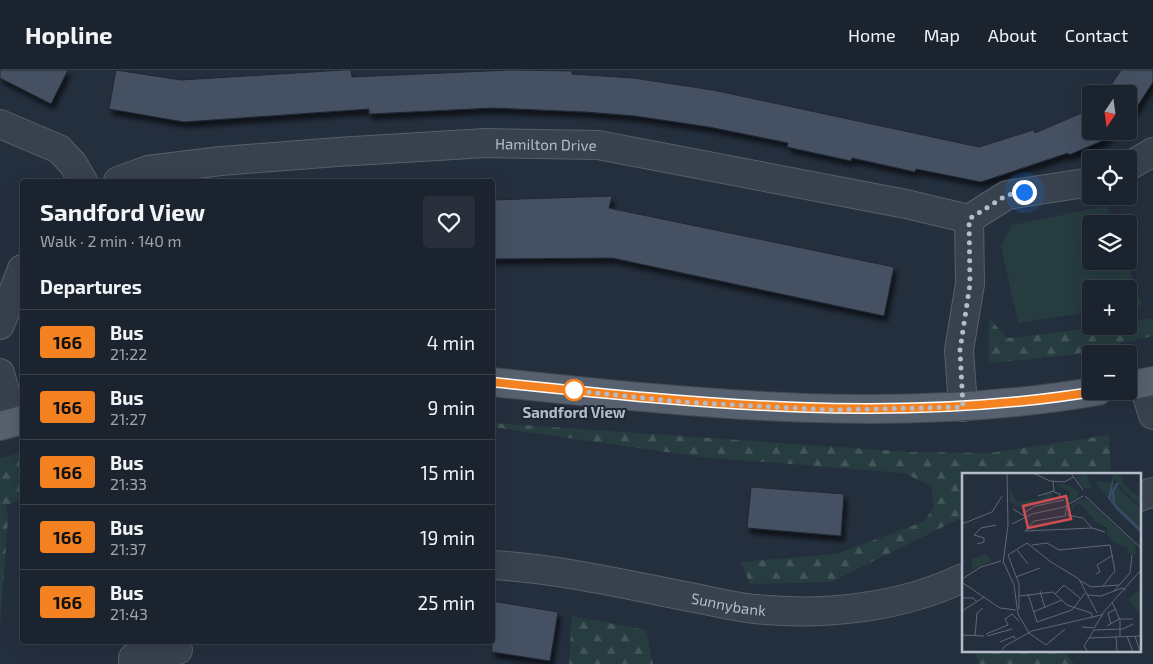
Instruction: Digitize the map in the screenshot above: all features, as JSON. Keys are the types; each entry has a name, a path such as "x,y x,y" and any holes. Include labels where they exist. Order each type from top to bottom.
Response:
{"main road":[{"path":"495,382 682,402 810,409 963,407 1082,394"}],"street":[{"path":"0,124 59,149 73,164 82,179"},
{"name":"Hamilton Drive","path":"123,179 148,170 308,154 486,143 598,145 906,204 969,219"},
{"path":"1137,161 1153,152"},
{"path":"963,407 960,350 970,284 969,219 1007,195 1082,183"},
{"path":"0,325 20,274"},
{"path":"0,372 12,423"},
{"path":"1142,383 1153,415"},
{"path":"1140,497 1153,492"},
{"name":"Sunnybank","path":"495,565 531,567 754,609 832,611 879,605 950,584 962,578"},
{"path":"133,664 133,658 178,650"}],"green space":[{"path":"1107,206 1110,215 1082,215 1082,270 1129,270 1133,280 1082,280 1082,313 1018,323 1001,246 1012,225"},
{"path":"1137,291 1142,305 1137,306"},
{"path":"989,318 1007,338 1082,329 1082,335 1137,335 1137,321 1153,318 1153,336 1115,345 1082,345 1082,353 1072,355 989,363"},
{"path":"495,423 911,452 990,453 1109,435 1111,473 962,473 962,517 831,582 750,584 741,562 836,554 923,522 934,508 931,486 904,473 701,457 495,427"},
{"path":"20,453 20,501 6,505 8,520 0,622 0,458"},
{"path":"572,616 646,630 653,664 569,664"},
{"path":"975,652 1065,652 1074,664 979,664"}],"building":[{"path":"0,70 68,70 51,104 0,78"},
{"path":"116,70 181,80 344,70 351,70 352,77 510,70 572,71 572,74 633,78 713,90 979,147 1033,130 1035,133 1082,113 1082,140 1104,140 1069,155 1068,153 981,182 916,169 915,172 852,158 851,161 787,147 788,143 709,127 635,116 493,108 369,114 369,109 184,122 109,109"},
{"path":"1121,70 1153,70 1153,82 1138,105 1138,85 1111,85"},
{"path":"612,196 609,208 894,267 884,316 612,258 495,259 495,200"},
{"path":"751,487 844,494 841,536 747,528"},
{"path":"495,602 558,612 550,661 492,652 492,644 495,644"}],"bus line":[{"name":"166","path":"495,382 682,402 830,410 963,407 1082,394"}],"place":[{"name":"Sandford View","path":"574,390"}],"route":[{"path":"574,390 568,390 682,402 830,410 963,407 959,361 970,284 969,219 1007,195 1024,192"}]}
